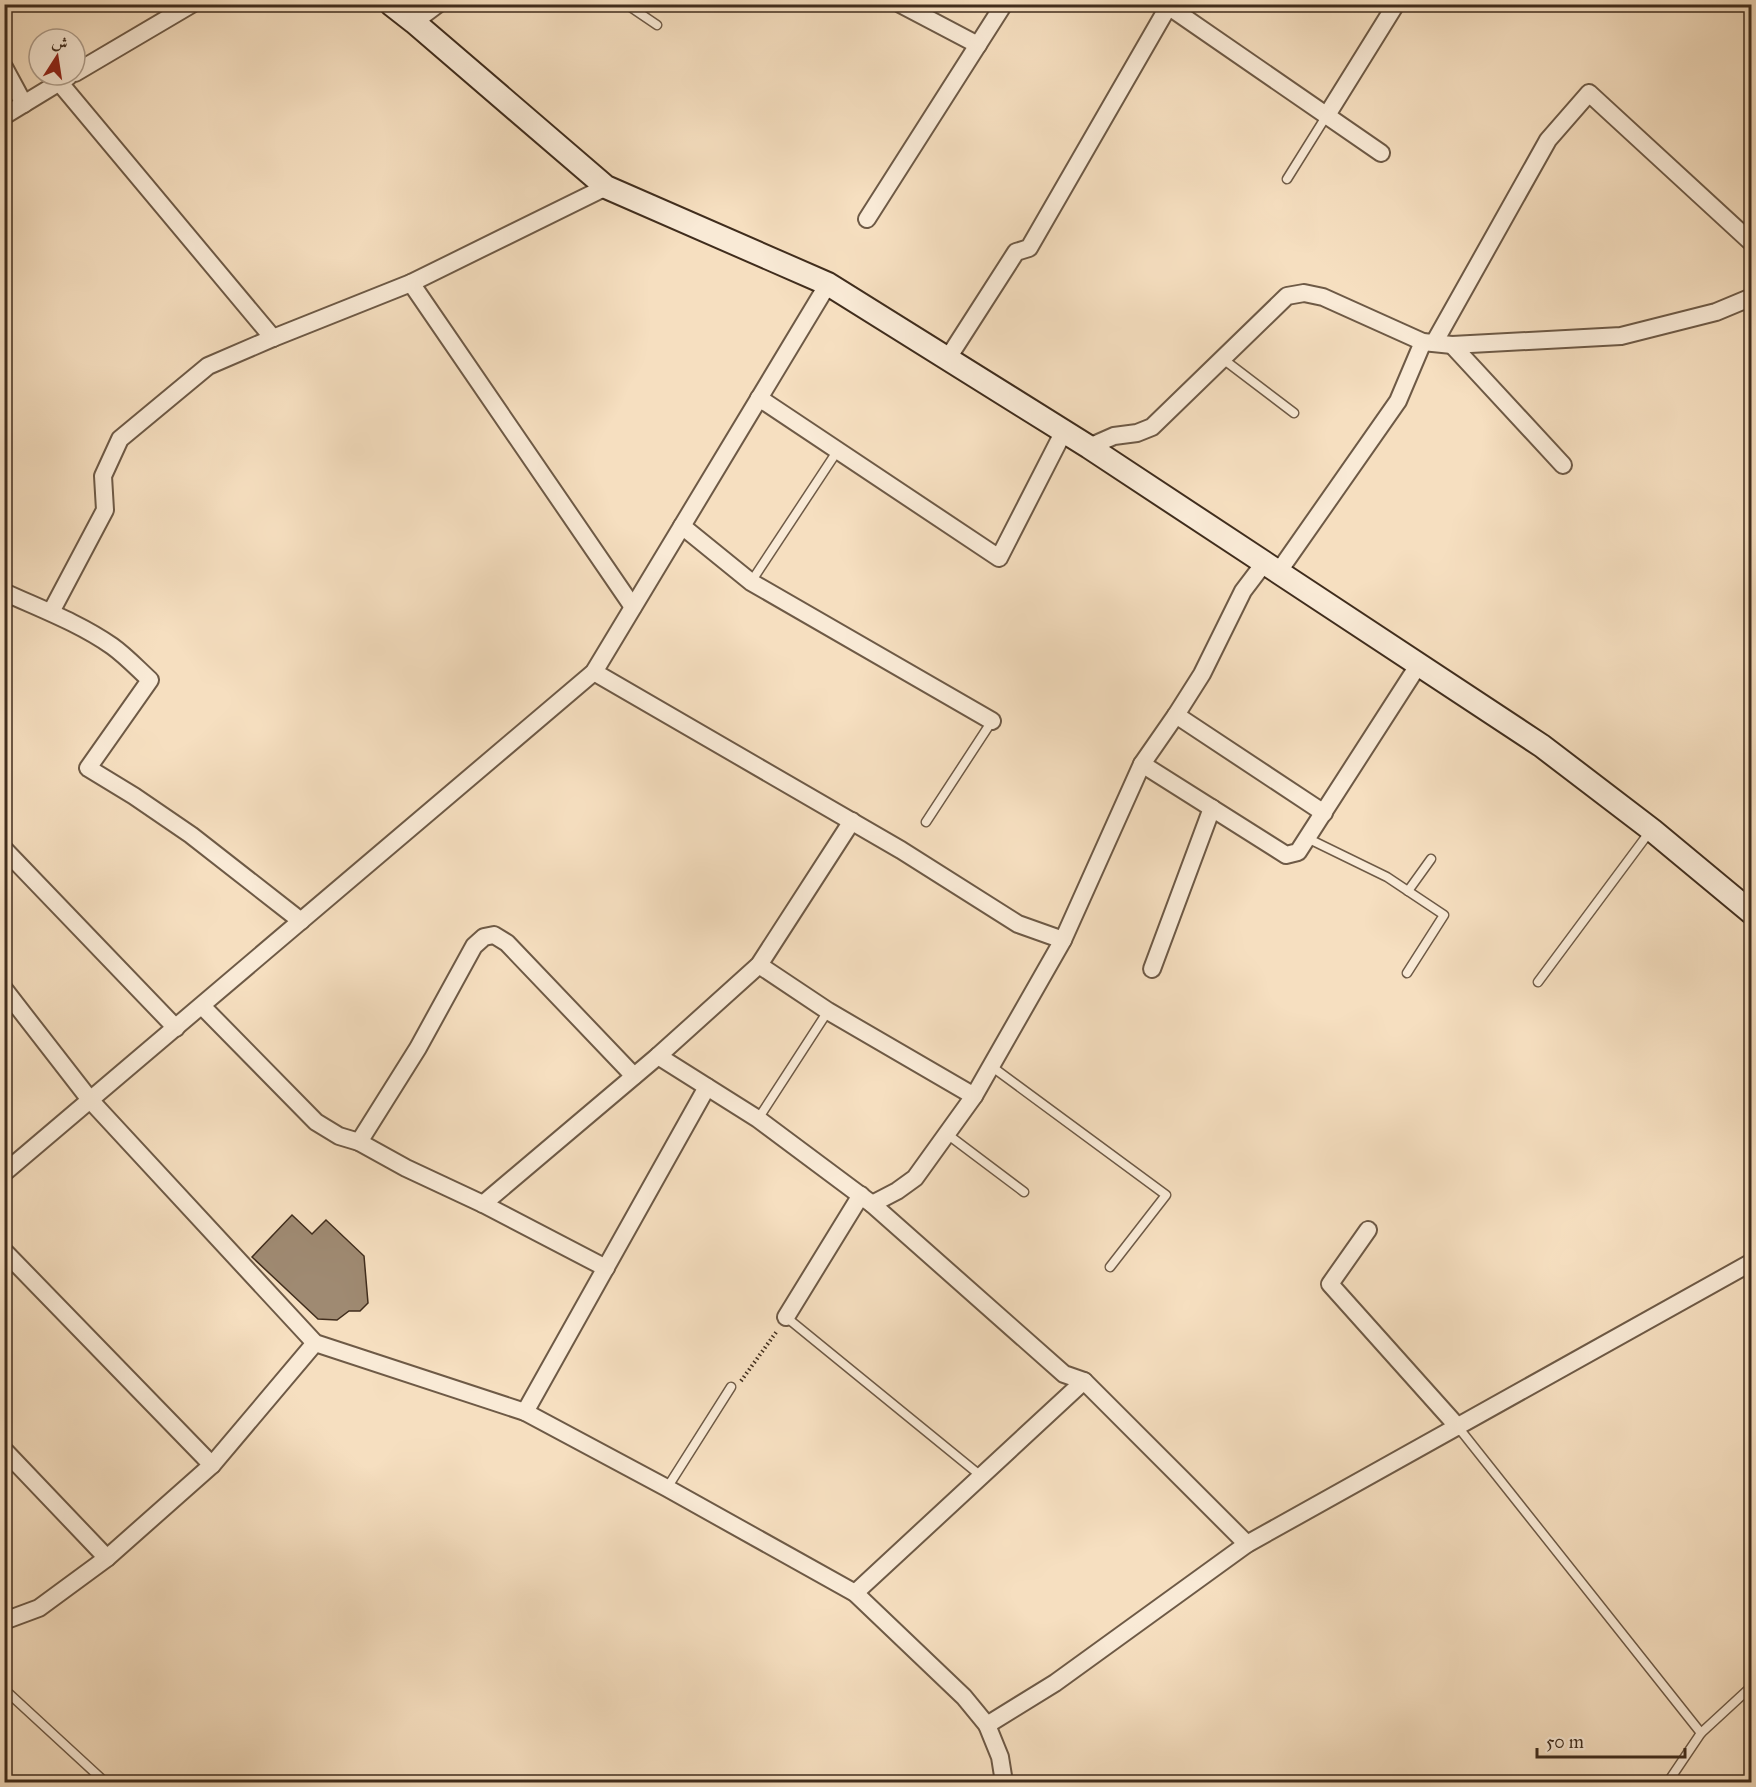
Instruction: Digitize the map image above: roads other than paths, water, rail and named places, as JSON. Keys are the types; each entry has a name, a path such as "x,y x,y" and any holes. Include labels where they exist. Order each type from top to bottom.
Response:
{"main road":[{"path":"391,4 606,187 828,284 1064,431 1542,746 1652,830 1752,913"}],"street":[{"path":"87,66 192,4"},
{"path":"414,22 438,4"},
{"path":"900,4 978,45"},
{"path":"867,219 1004,4"},
{"path":"1327,116 1396,4"},
{"path":"948,358 1016,252 1029,248 1166,6 1381,153"},
{"path":"4,68 24,104"},
{"path":"4,116 52,87"},
{"path":"76,87 273,338"},
{"path":"786,1317 867,1199 897,1191 915,1178 974,1096 1063,940 1142,764 1202,674 1243,591 1272,566 1398,401 1429,343 1548,140 1589,93 1752,243"},
{"path":"51,612 105,510 103,476 120,439 208,366 411,283 606,187"},
{"path":"411,283 633,607"},
{"path":"4,1173 594,672 828,284"},
{"path":"1089,447 1113,436 1137,433 1152,427 1287,296 1304,293 1323,297 1429,343 1452,345 1621,336 1716,312 1752,297"},
{"path":"1452,345 1563,465"},
{"path":"759,398 999,558 1064,431"},
{"path":"682,526 751,582 992,720"},
{"path":"4,592 51,612 113,647 150,680 88,768 191,835 301,921"},
{"path":"1142,764 1287,855 1298,852 1419,664"},
{"path":"594,672 852,821 1018,924 1063,940"},
{"path":"1176,716 1323,813"},
{"path":"1152,969 1212,808"},
{"path":"483,1204 658,1056 759,965 852,821"},
{"path":"4,849 176,1028"},
{"path":"359,1142 418,1048 474,946 483,938 494,935 507,943 634,1076"},
{"path":"759,965 828,1011 974,1096"},
{"path":"4,989 91,1101 315,1343 525,1412 855,1593 964,1697 987,1725 1000,1757 1004,1782"},
{"path":"202,1006 316,1122 339,1136 359,1142 406,1168 483,1204 606,1268"},
{"path":"658,1056 758,1119 867,1199 1064,1374 1084,1381 1247,1544"},
{"path":"525,1412 707,1087"},
{"path":"1368,1230 1330,1284 1458,1427"},
{"path":"4,1251 212,1466"},
{"path":"987,1725 1055,1683 1247,1544 1752,1262"},
{"path":"4,1621 39,1608 106,1558 212,1466 315,1343"},
{"path":"855,1593 1084,1381"},
{"path":"4,1450 106,1558"}],"lane":[{"path":"626,4 657,25"},
{"path":"1287,179 1327,116"},
{"path":"1223,359 1294,413"},
{"path":"751,582 838,450"},
{"path":"926,822 992,720"},
{"path":"1538,982 1652,830"},
{"path":"1307,838 1387,877 1444,915 1407,973"},
{"path":"1408,891 1431,859"},
{"path":"758,1119 828,1011"},
{"path":"991,1066 1166,1195 1110,1267"},
{"path":"947,1134 1024,1192"},
{"path":"786,1317 981,1476"},
{"path":"667,1488 731,1387"},
{"path":"1458,1427 1701,1733"},
{"path":"1668,1782 1701,1733 1752,1686"},
{"path":"4,1689 105,1782"}]}
